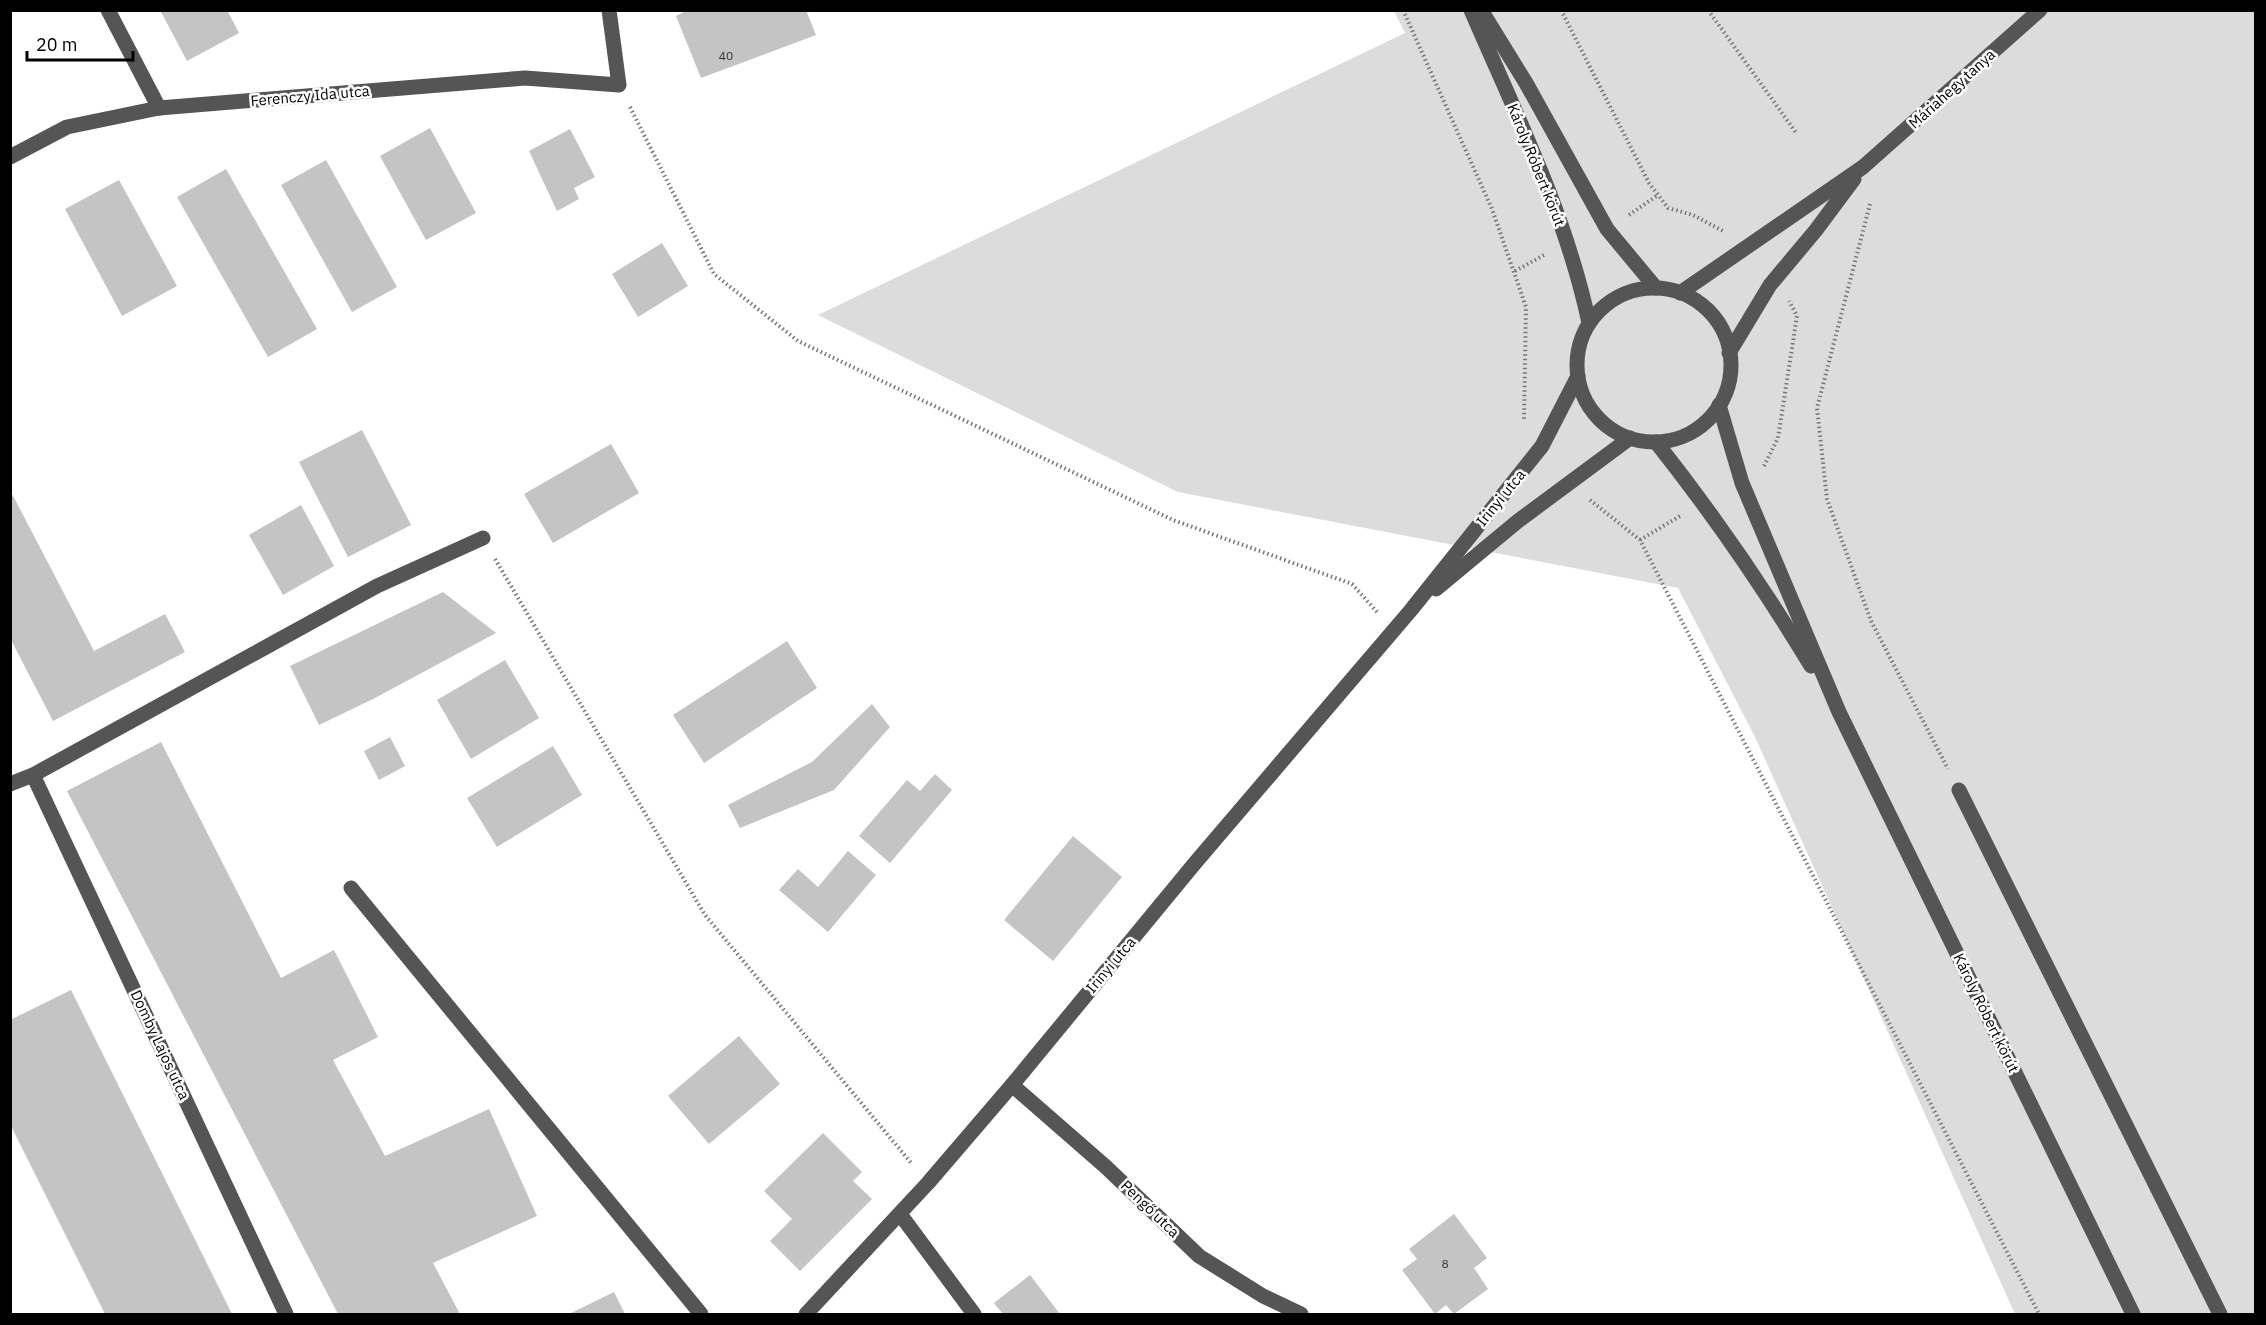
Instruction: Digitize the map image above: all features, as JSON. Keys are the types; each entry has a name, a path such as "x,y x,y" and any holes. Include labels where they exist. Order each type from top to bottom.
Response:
{"street":[{"path":"108,10 159,108"},
{"path":"609,10 619,85"},
{"name":"Károly Róbert körút","path":"1471,10 1568,242 1589,323"},
{"name":"Károly Róbert körút","path":"1481,10 1526,83 1607,229 1656,288"},
{"name":"Máriahegy tanya","path":"1680,293 1863,166 2040,10"},
{"name":"Ferenczy Ida utca","path":"10,157 67,127 159,108 525,78 619,85"},
{"name":"Máriahegy tanya","path":"1729,353 1770,285 1816,230 1863,166"},
{"path":"1656,288 1680,293 1698,302 1713,316 1724,333 1729,353 1730,371 1727,388 1719,405 1707,420 1693,431 1675,439 1656,442 1630,438 1611,429 1594,415 1584,397 1578,376 1577,358 1581,340 1589,323 1602,308 1618,297 1637,290 1656,288"},
{"name":"Irinyi utca","path":"806,1314 928,1183 1195,863 1411,610 1542,446 1578,376"},
{"name":"Károly Róbert körút","path":"1719,405 1742,483 1760,531 1839,712 2133,1314"},
{"name":"Irinyi utca","path":"1411,610 1518,521 1630,438"},
{"name":"Károly Róbert körút","path":"1656,442 1703,502 1770,598 1839,712"},
{"path":"10,784 33,775 377,586 483,538"},
{"name":"Domby Lajos utca","path":"33,775 286,1314"},
{"path":"1959,790 2220,1314"},
{"path":"351,888 701,1314"},
{"name":"Pengő utca","path":"1012,1085 1098,1160 1199,1256 1263,1296 1301,1314"},
{"path":"900,1214 974,1314"}],"path":[{"path":"1403,10 1492,209 1515,271 1526,307 1524,420 1542,446"},
{"path":"1708,10 1797,134"},
{"path":"619,85 714,274 798,341 1173,520 1352,584 1394,630"},
{"path":"1871,202 1816,408 1827,499 1871,621 1959,790"},
{"path":"1572,482 1594,504 1640,540 2039,1314"},
{"path":"483,538 705,915 928,1183"}],"shaded area":[{"path":"1394,11 2255,11 2255,1314 2015,1314 1755,737 1678,588 1178,492 818,315 1405,33"}],"building":[{"path":"160,10 227,10 239,33 187,61"},
{"path":"688,10 806,10 816,35 701,78 676,16"},
{"path":"430,128 476,213 426,240 380,156"},
{"path":"570,129 595,177 574,188 579,199 557,211 529,151"},
{"path":"326,160 397,287 352,312 281,185"},
{"path":"226,169 317,329 268,357 177,197"},
{"path":"119,180 177,286 122,316 65,209"},
{"path":"662,243 688,286 638,317 612,274"},
{"path":"362,430 411,525 348,557 299,462"},
{"path":"611,444 639,493 553,543 524,494"},
{"path":"10,490 94,651 165,614 185,652 53,721 10,638"},
{"path":"301,505 334,566 283,595 249,535"},
{"path":"443,592 496,633 373,699 319,725 290,666"},
{"path":"787,641 817,688 704,763 673,715"},
{"path":"505,660 539,718 471,759 437,700"},
{"path":"872,704 890,727 834,790 740,828 728,805 812,762"},
{"path":"390,737 405,766 379,780 364,751"},
{"path":"161,742 281,978 334,950 378,1037 333,1060 385,1156 489,1109 537,1216 433,1263 460,1314 338,1314 67,791"},
{"path":"553,746 582,795 497,847 467,798"},
{"path":"935,774 952,790 890,863 859,836 907,780 920,791"},
{"path":"1073,836 1122,877 1053,961 1004,920"},
{"path":"848,851 876,875 828,932 779,890 798,869 818,887"},
{"path":"71,990 232,1314 105,1314 10,1124 10,1020"},
{"path":"739,1036 780,1084 709,1144 668,1096"},
{"path":"823,1133 862,1172 853,1181 872,1199 800,1271 770,1241 792,1219 764,1191"},
{"path":"1454,1214 1487,1258 1474,1268 1488,1289 1454,1314 1446,1305 1435,1314 1402,1270 1417,1259 1409,1249"},
{"path":"1030,1275 1060,1314 1003,1314 994,1303"},
{"path":"614,1292 625,1314 569,1314"}]}
